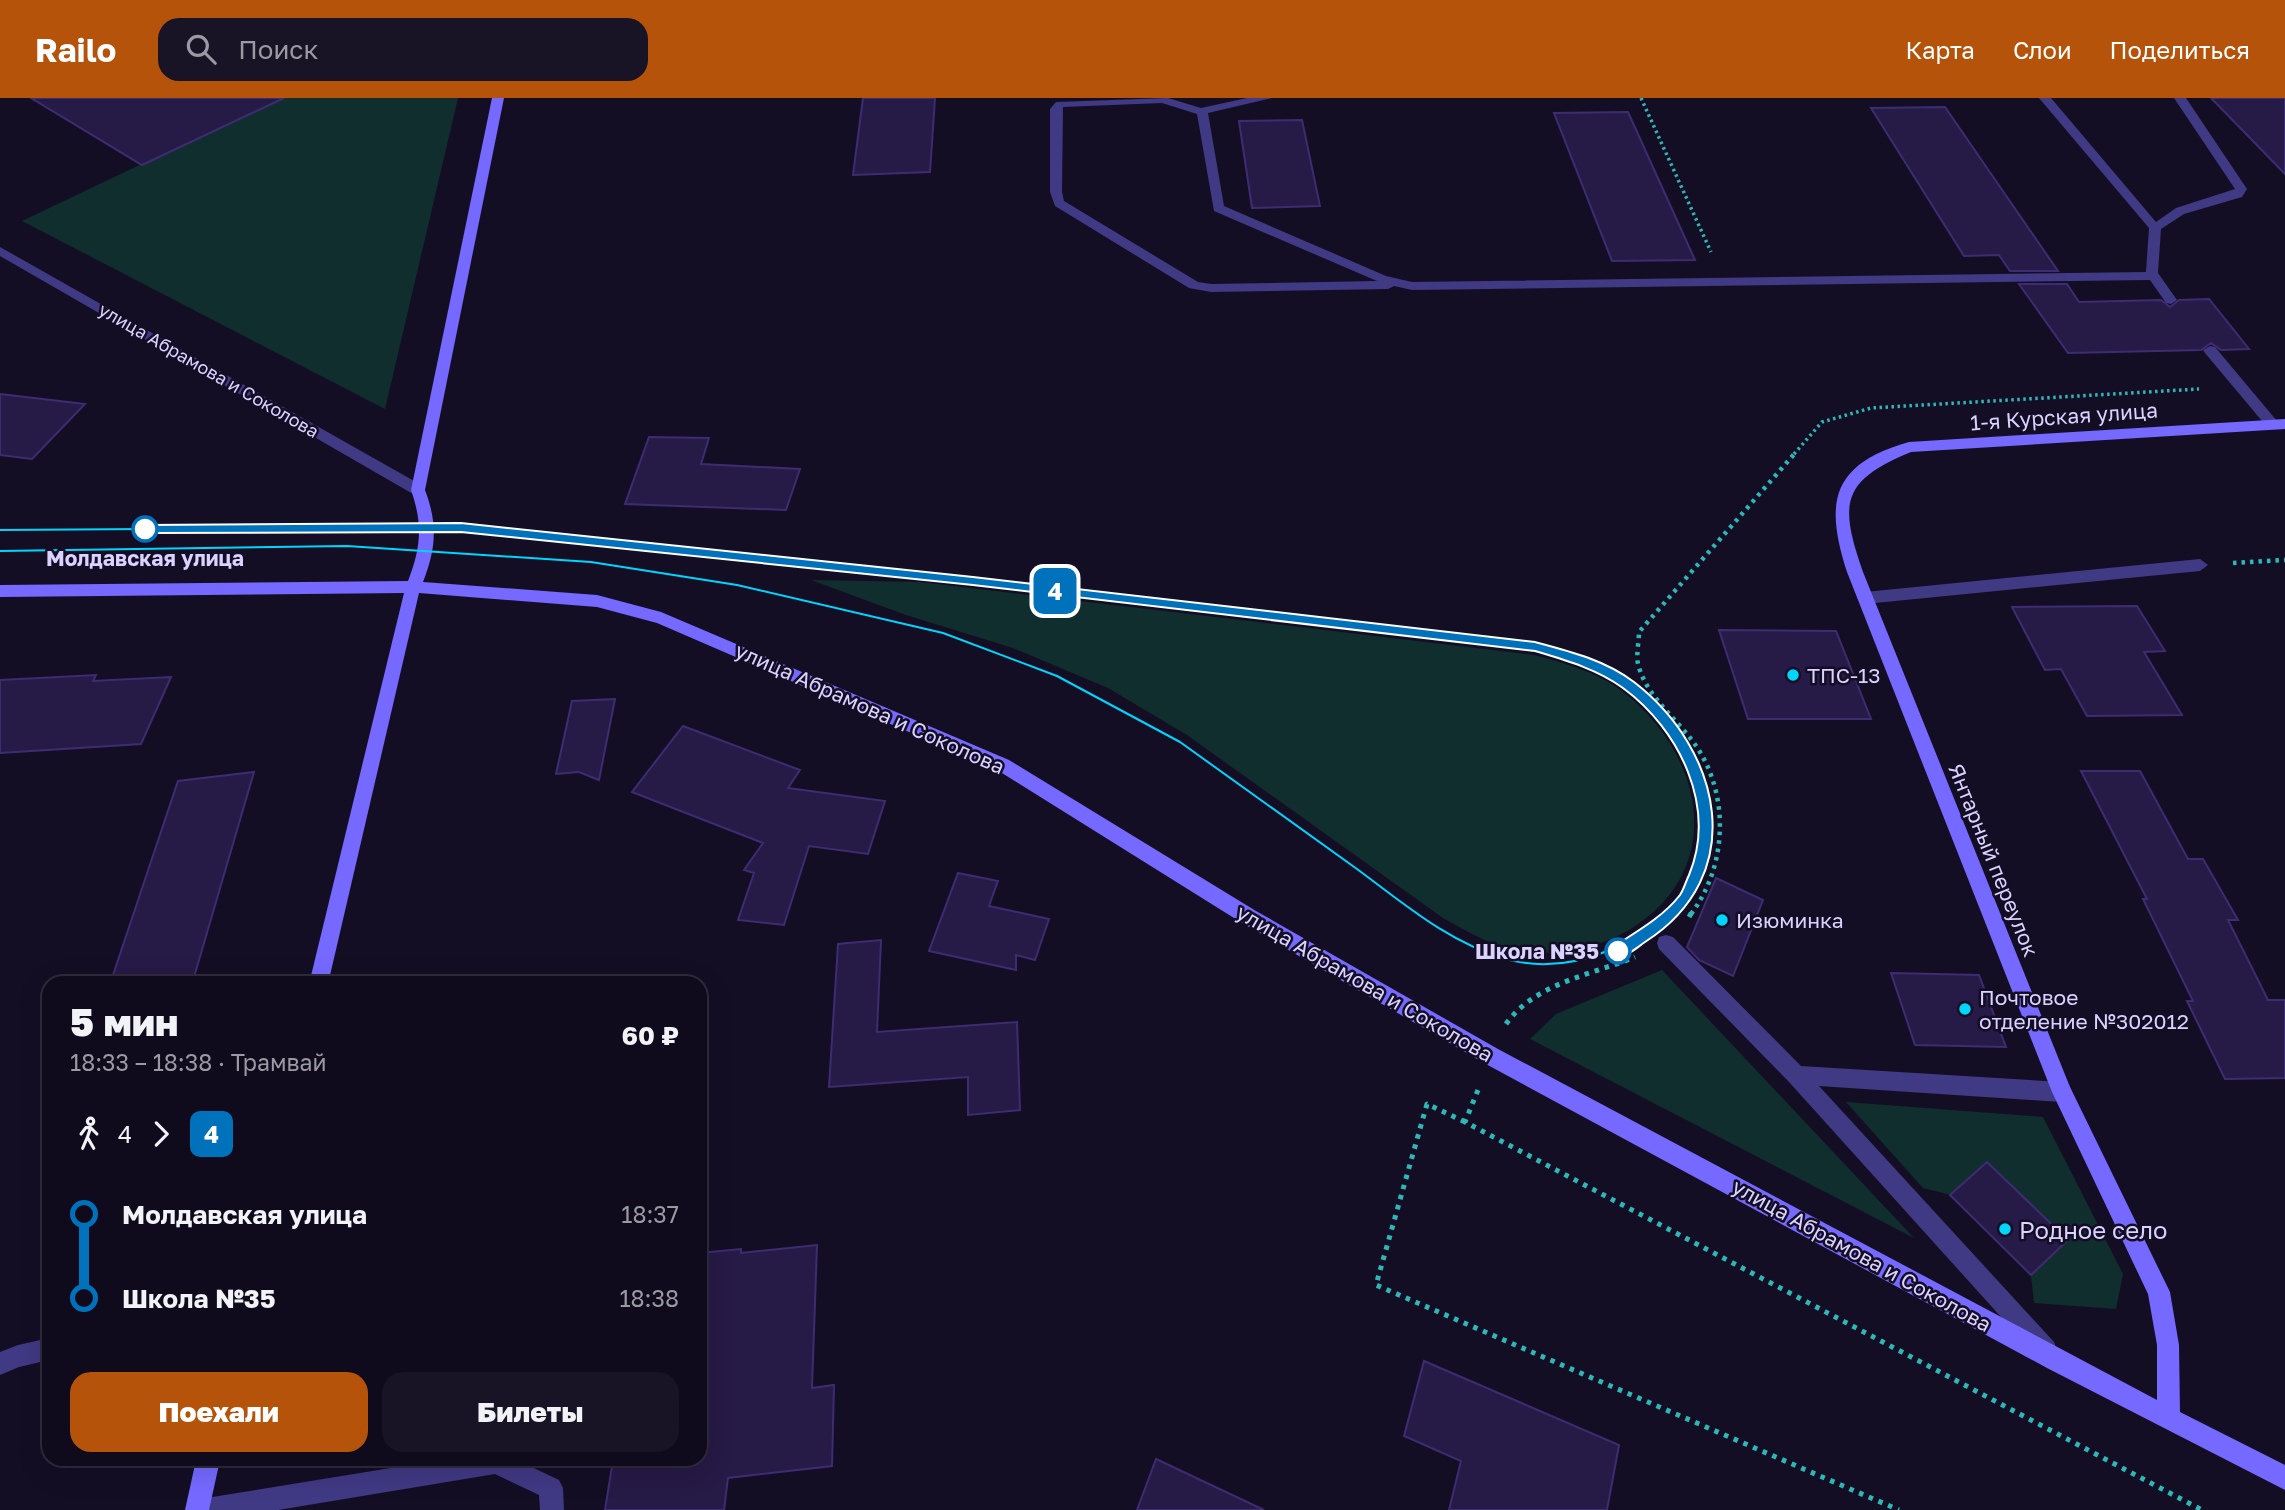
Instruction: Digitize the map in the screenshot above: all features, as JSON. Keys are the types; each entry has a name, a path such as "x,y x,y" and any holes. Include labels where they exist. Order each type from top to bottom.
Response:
{"street":[{"path":"320,976 413,587 429,550 430,519 418,490 498,98"},
{"path":"1266,98 1210,108 1202,112 1163,100 1060,104 1056,109 1056,192 1059,202 1194,285 1211,288 2154,276"},
{"path":"2045,98 2155,228 2154,276 2171,300"},
{"path":"2155,228 2180,211 2238,194 2241,189 2180,98"},
{"path":"1202,112 1217,208 1398,285"},
{"name":"улица Абрамова и Соколова","path":"0,251 418,490"},
{"path":"2210,350 2241,387 2278,424"},
{"name":"1-я Курская улица","path":"1856,477 1878,457 1909,447 2278,424"},
{"name":"Янтарный переулок","path":"1856,477 1843,491 1839,510 1843,539 2062,1092 2159,1292 2168,1345 2169,1419"},
{"path":"1865,598 2200,565"},
{"path":"0,591 413,587"},
{"name":"улица Абрамова и Соколова","path":"413,587 597,601 661,618 1003,765 1249,917 1491,1056 2055,1360 2285,1478"},
{"path":"1666,943 1796,1075 2055,1360"},
{"path":"1796,1075 2062,1092"},
{"path":"0,1364 18,1356 42,1351"},
{"path":"197,1510 207,1466"},
{"path":"206,1510 472,1466"},
{"path":"504,1466 551,1488 552,1510"}],"path":[{"path":"1641,98 1724,282"},
{"path":"1465,1122 1510,1016 1541,992 1612,968 1666,943 1694,913 1716,871 1720,836 1715,784 1686,730 1651,691 1638,663 1639,632 1822,422 1871,408 2241,387"},
{"path":"2200,565 2285,560"},
{"path":"1899,1510 1376,1285 1426,1104 1465,1122 2202,1510"}],"green space":[{"path":"280,98 458,98 385,409 22,221"},
{"path":"811,580 920,582 1534,655 1557,661 1612,684 1650,717 1672,747 1687,779 1694,812 1692,845 1681,876 1661,905 1629,930 1604,942 1563,952 1535,953 1501,946 1443,918 1187,735 1108,688 1013,648 906,615"},
{"path":"1662,970 1914,1238 1530,1039 1556,1014"},
{"path":"1846,1102 2043,1117 2123,1274 2116,1309 2034,1303 2031,1275 1951,1195 1923,1188"}],"building":[{"path":"31,98 284,98 142,165"},
{"path":"863,98 935,98 930,172 853,175"},
{"path":"2211,98 2285,98 2285,174"},
{"path":"1945,107 2058,271 2010,271 1999,255 1964,256 1871,108"},
{"path":"1628,112 1695,260 1612,261 1554,113"},
{"path":"1302,120 1320,206 1252,208 1239,121"},
{"path":"2019,284 2067,284 2079,302 2161,300 2170,307 2179,300 2209,299 2249,349 2221,350 2211,343 2201,350 2068,353"},
{"path":"0,394 85,404 32,459 0,455"},
{"path":"649,437 709,438 701,464 800,469 786,510 625,504"},
{"path":"2137,606 2165,651 2144,652 2182,715 2087,716 2061,669 2045,670 2012,607"},
{"name":"ТПС-13","path":"1719,630 1836,631 1871,719 1748,719"},
{"path":"96,675 93,681 171,677 141,744 0,753 0,680"},
{"path":"615,699 599,780 579,772 556,774 572,701"},
{"path":"683,726 800,770 788,788 885,801 868,854 809,846 784,925 738,920 754,873 744,870 763,843 632,792"},
{"path":"2081,771 2140,771 2188,859 2203,859 2238,920 2228,920 2268,1000 2285,1000 2285,1078 2225,1079 2187,1001 2193,1001 2143,899 2147,899"},
{"path":"254,772 194,976 113,976 178,781"},
{"path":"958,873 998,881 989,906 1049,919 1035,960 1016,955 1016,970 929,951"},
{"path":"1716,878 1763,900 1733,976 1699,960 1687,947"},
{"path":"881,940 877,1032 1017,1022 1020,1110 968,1115 968,1077 829,1087 838,944"},
{"path":"1891,973 1979,975 2006,1047 1915,1045"},
{"path":"1987,1162 2068,1240 2031,1275 1950,1195"},
{"path":"817,1245 812,1388 834,1385 832,1466 728,1478 724,1510 605,1510 612,1466 707,1466 707,1252 741,1249 741,1253"},
{"path":"1424,1361 1619,1445 1607,1510 1449,1510 1461,1461 1404,1436"},
{"path":"1156,1459 1264,1510 1137,1510"}],"tram line":[{"path":"0,530 461,527 760,556 1535,646 1607,671 1628,685 1656,711 1678,742 1694,776 1702,812 1702,848 1692,883 1672,913 1639,939 1571,962 1519,962 1485,952 1427,921 1180,742 1057,676 943,633 737,585 591,562 347,546 0,551"},
{"name":"4","path":"145,529 461,527 760,556 1535,646 1605,671 1628,685 1658,711 1684,748 1698,780 1707,814 1703,857 1686,898 1657,926 1618,951"}],"place":[{"name":"Молдавская улица","path":"145,529"},
{"name":"ТПС-13","path":"1793,675"},
{"name":"Изюминка","path":"1722,920"},
{"name":"Школа №35","path":"1618,951"},
{"name":"Почтовое отделение №302012","path":"1965,1009"},
{"name":"Родное село","path":"2005,1229"}]}
